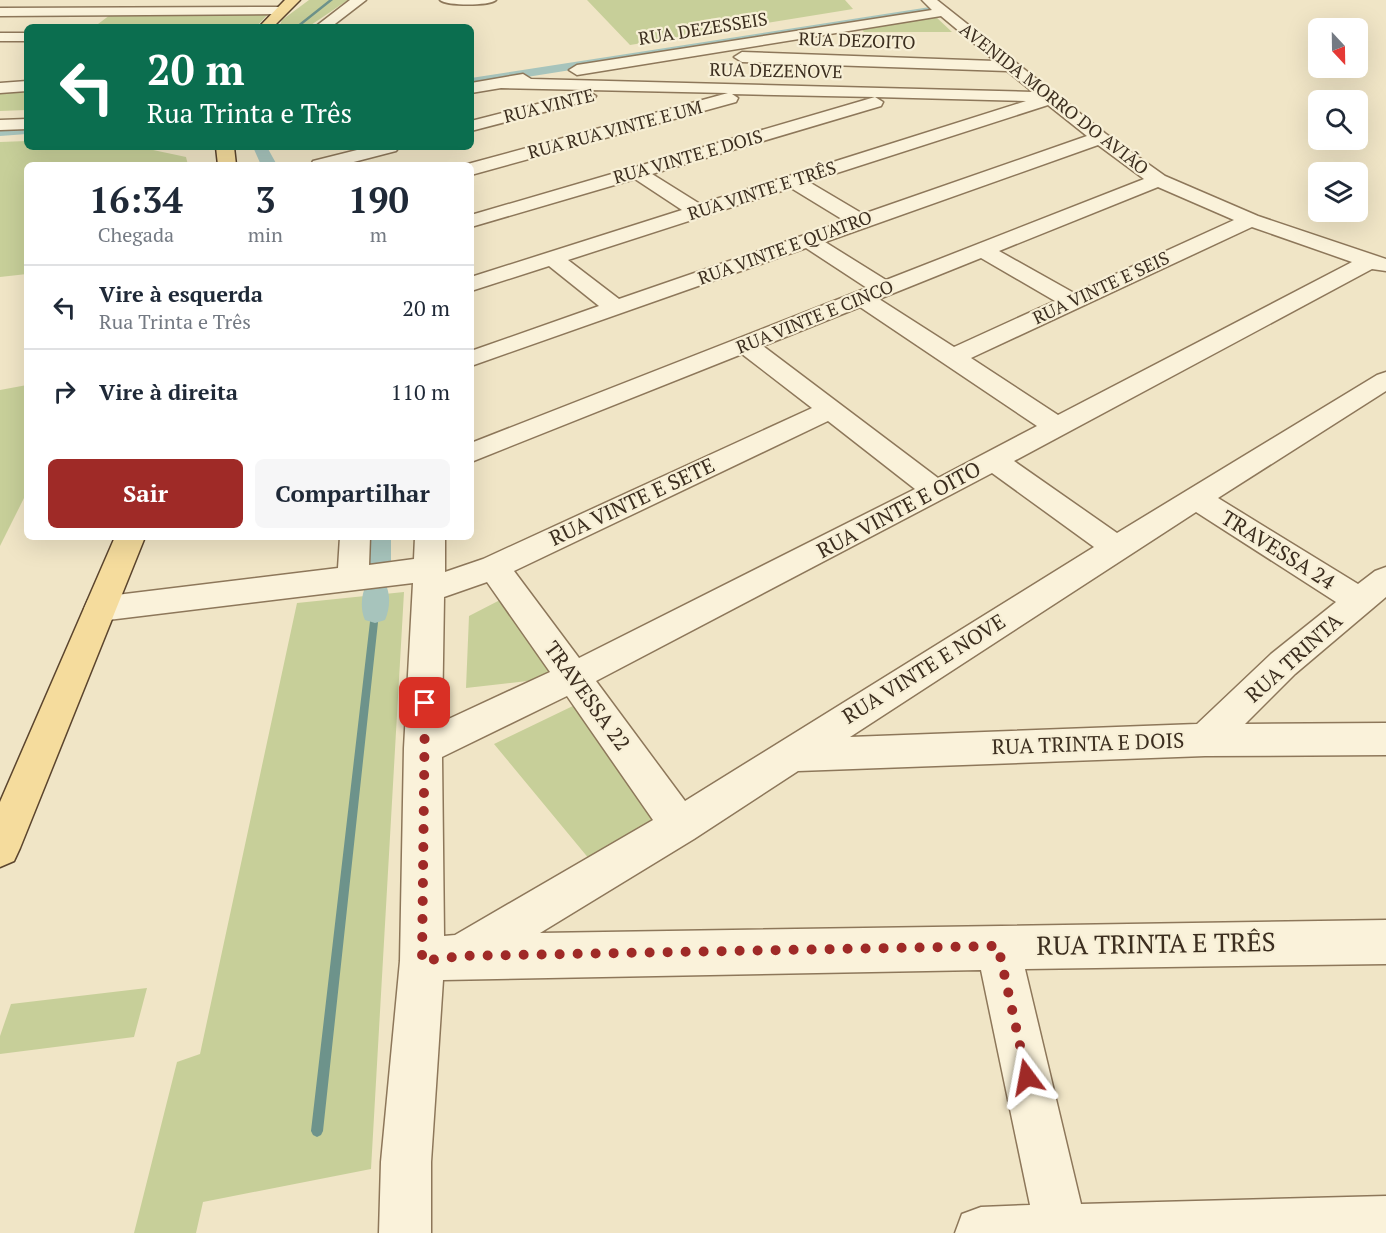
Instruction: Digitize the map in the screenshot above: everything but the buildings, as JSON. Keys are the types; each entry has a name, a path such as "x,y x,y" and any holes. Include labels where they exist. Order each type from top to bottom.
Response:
{"main road":[{"path":"268,24 292,0"},
{"path":"0,848 10,802 100,609 129,540"}],"street":[{"path":"204,11 217,0"},
{"path":"326,24 358,0"},
{"path":"447,0 489,0"},
{"name":"AVENIDA MORRO DO AVIÃO","path":"928,0 1100,138 1158,180 1251,220 1378,264"},
{"name":"RUA DEZESSEIS","path":"569,60 928,0"},
{"path":"0,12 279,11"},
{"name":"RUA DEZESSEIS","path":"474,87 812,31 943,12"},
{"path":"812,31 894,34"},
{"path":"952,36 976,37"},
{"path":"0,37 24,37"},
{"name":"RUA DEZOITO","path":"667,55 1010,66"},
{"path":"474,76 536,66"},
{"name":"RUA DEZENOVE","path":"502,82 1051,97"},
{"path":"0,88 24,86"},
{"name":"RUA VINTE","path":"474,125 627,86"},
{"name":"RUA RUA VINTE E UM","path":"474,168 759,90"},
{"name":"RUA VINTE E DOIS","path":"474,220 906,93"},
{"name":"RUA VINTE E TRÊS","path":"474,283 1051,97"},
{"path":"686,111 704,122"},
{"path":"0,125 24,124"},
{"path":"721,132 739,142"},
{"name":"RUA VINTE E QUATRO","path":"474,358 1100,138"},
{"path":"314,162 375,150"},
{"path":"637,172 697,211"},
{"name":"RUA VINTE E CINCO","path":"474,452 1158,180"},
{"path":"793,181 861,221"},
{"name":"RUA VINTE E SEIS","path":"951,358 1251,220"},
{"path":"807,240 951,358 1056,426"},
{"path":"981,249 1071,301"},
{"path":"552,258 616,308"},
{"name":"RUA VINTE E OITO","path":"423,748 575,678 936,491 1056,426 1378,264"},
{"path":"746,345 936,491"},
{"name":"RUA VINTE E NOVE","path":"441,958 680,826 1116,548 1386,380"},
{"name":"RUA VINTE E SETE","path":"100,609 353,579 429,565 494,567 831,409"},
{"path":"994,460 1116,548"},
{"name":"TRAVESSA 24","path":"1197,499 1359,601"},
{"path":"353,579 355,540"},
{"path":"405,1233 406,1162 441,958 423,748 429,565"},
{"name":"TRAVESSA 22","path":"494,567 680,826"},
{"name":"RUA TRINTA","path":"1205,740 1283,664 1386,579"},
{"name":"RUA TRINTA E DOIS","path":"790,755 1205,740 1386,739"},
{"name":"RUA TRINTA E TRÊS","path":"441,958 998,946 1386,942"},
{"path":"998,946 1061,1229"},
{"path":"981,1233 1061,1229 1299,1229 1386,1222"}],"green space":[{"path":"309,0 348,0 312,24 280,24 282,20"},
{"path":"587,0 845,0 853,9 630,45"},
{"path":"268,14 259,24 98,24 110,15"},
{"path":"936,17 952,32 864,32 860,27"},
{"path":"24,89 24,110 0,111 0,90"},
{"path":"24,141 24,150 153,150 186,157 187,162 24,162 24,274 0,277 0,142"},
{"path":"24,386 24,498 0,546 0,390"},
{"path":"404,592 371,1169 203,1202 196,1233 134,1233 177,1062 200,1054 297,603"},
{"path":"502,599 554,678 466,688 469,616"},
{"path":"577,704 661,824 590,860 494,744"},
{"path":"147,988 134,1037 0,1054 0,1036 11,1004"}],"waterway":[{"path":"301,24 331,0"},
{"path":"474,82 930,10"},
{"path":"0,132 24,130"},
{"path":"262,150 268,162"},
{"path":"378,561 379,540"},
{"path":"375,613 376,590"},
{"path":"317,1131 375,613"}],"route":[{"path":"425,703 422,961 461,956 998,946 1027,1077"}]}
